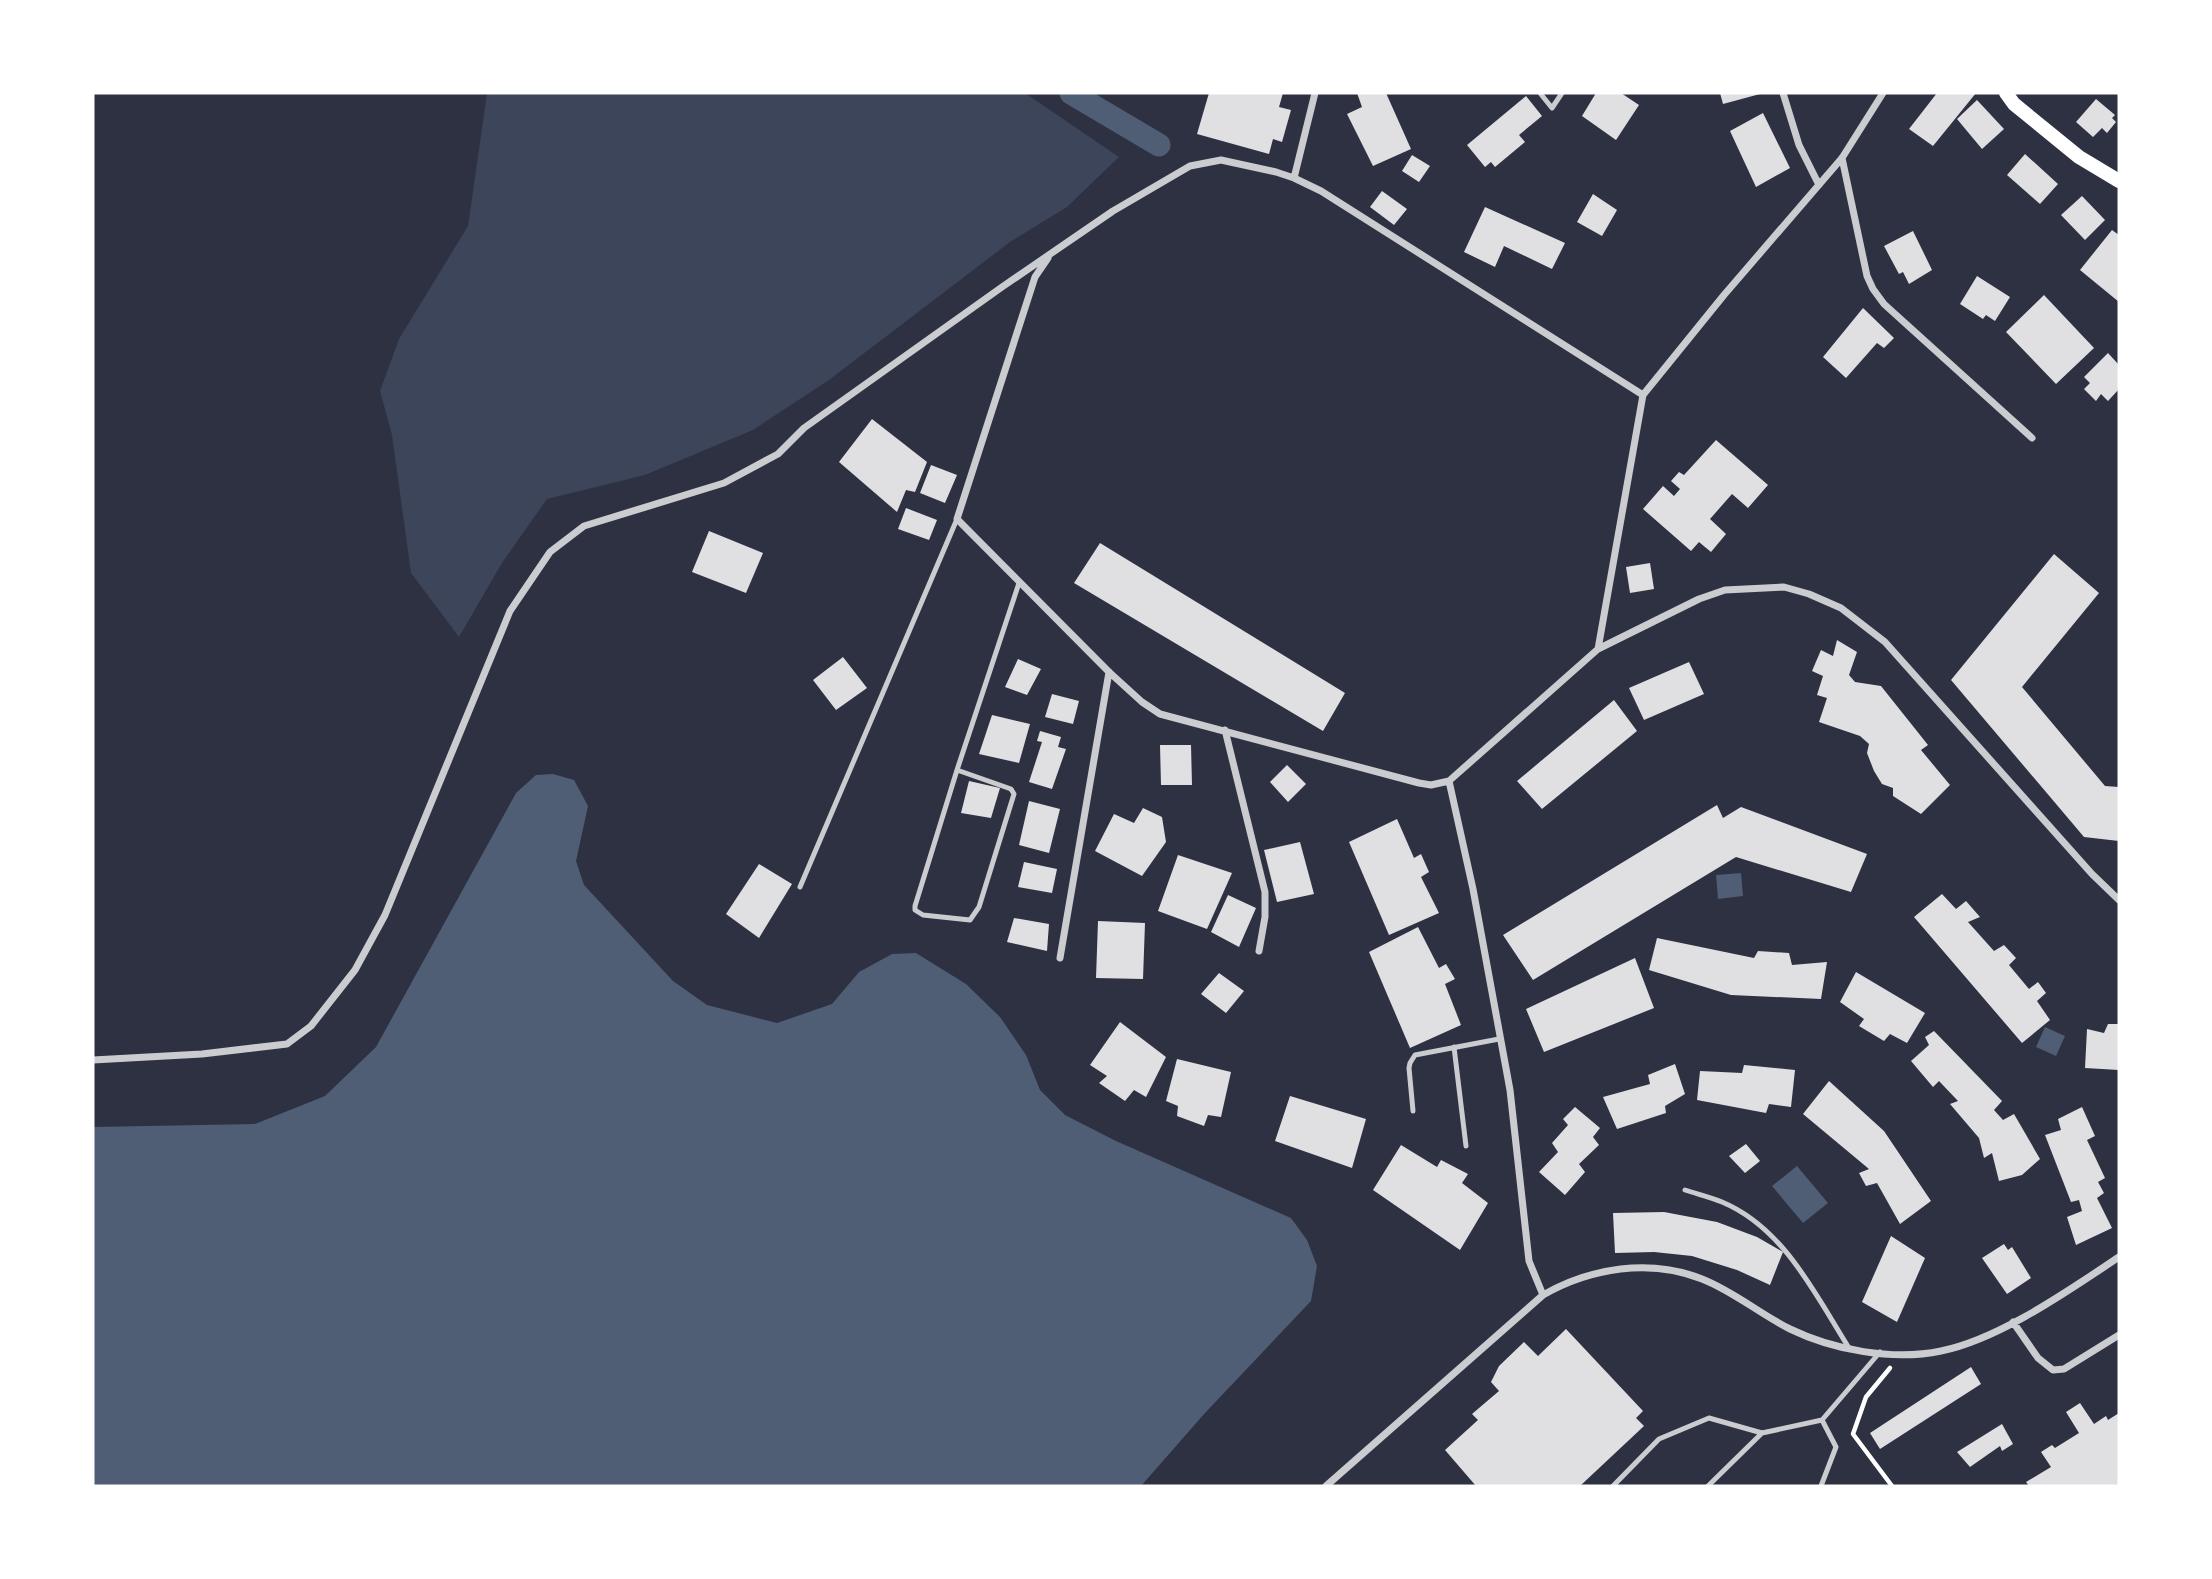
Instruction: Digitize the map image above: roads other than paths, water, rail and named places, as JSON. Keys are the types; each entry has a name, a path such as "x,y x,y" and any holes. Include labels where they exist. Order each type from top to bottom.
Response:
{"main road":[{"path":"2006,93 2014,104 2079,157 2119,181"}],"street":[{"path":"1294,178 1315,93"},
{"path":"1783,93 1799,145 1819,185"},
{"path":"1598,649 1643,395 1724,295 1842,158 1883,93"},
{"path":"1842,158 1867,276 1873,289 1884,304 2032,438"},
{"path":"93,1060 202,1054 287,1044 311,1026 355,970 385,915 510,611 550,552 584,526 724,483 778,454 804,428 1051,253 1113,211 1190,166 1221,160 1276,172 1321,191 1643,395"},
{"path":"1051,253 1035,277 957,519 1110,672 1142,702 1160,714 1431,785 1449,780 1598,649 1699,599 1725,590 1784,587 1840,608 1885,642 2092,874 2119,900"},
{"path":"1060,958 1110,672"},
{"path":"1226,730 1265,892 1265,917 1259,951"},
{"path":"1449,780 1473,889 1510,1090 1529,1261 1543,1295"},
{"path":"1326,1486 1543,1295 1567,1281 1613,1270 1650,1267 1672,1270 1703,1279 1790,1329 1849,1348 1901,1354 1940,1351 2013,1322 2065,1293 2119,1257"},
{"path":"2013,1322 2038,1359 2053,1370 2064,1369 2119,1335"}],"lane":[{"path":"1540,93 1552,108 1563,93"},
{"path":"800,887 957,519"},
{"path":"957,770 1011,789 1014,794 979,907 970,920 923,915 915,910 957,770 1019,583"},
{"path":"1413,1111 1409,1068 1412,1059 1418,1054 1499,1039"},
{"path":"1454,1047 1466,1146"},
{"path":"1685,1190 1723,1202 1760,1226 1784,1248 1849,1348"},
{"path":"1613,1486 1659,1439 1709,1418 1762,1433 1822,1420 1880,1352"},
{"path":"1821,1486 1836,1447 1822,1420"},
{"path":"1708,1486 1762,1433"}],"waterway":[{"path":"1071,93 1159,145"}]}
